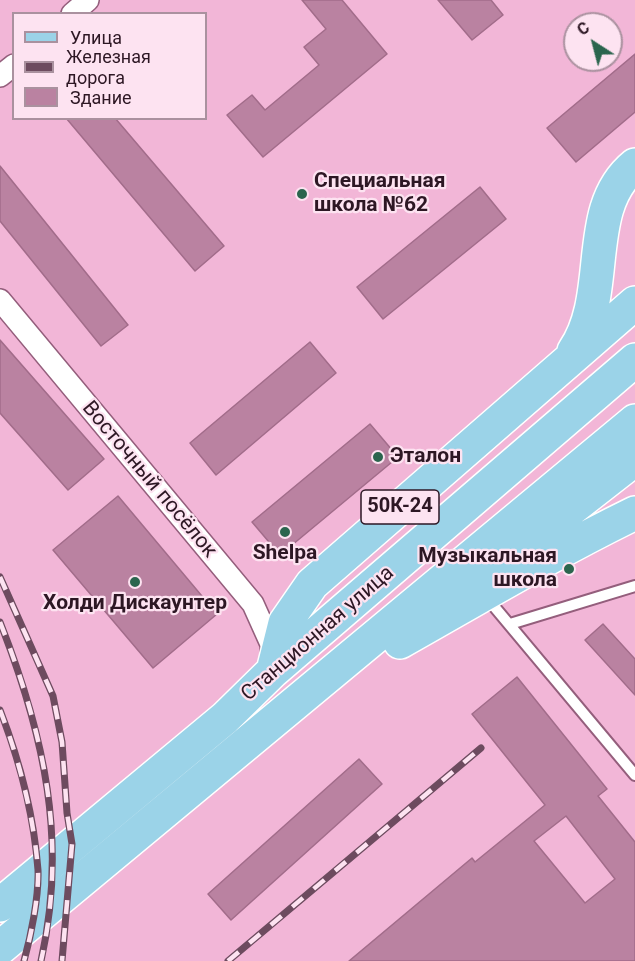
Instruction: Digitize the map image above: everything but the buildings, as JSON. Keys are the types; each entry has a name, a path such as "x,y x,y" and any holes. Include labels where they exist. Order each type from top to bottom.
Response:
{"main road":[{"name":"50К-24","path":"273,671 285,623 312,584 562,367 588,327 598,283 605,208 615,187 635,165"},
{"path":"562,367 635,303"},
{"name":"Станционная улица","path":"0,905 225,718 273,671 635,360"},
{"name":"Станционная улица","path":"0,948 635,421"},
{"path":"159,772 183,798 247,765 400,642 635,459"},
{"path":"400,642 485,596 559,550 635,513"}],"street":[{"path":"74,12 88,0"},
{"path":"0,76 12,67"},
{"name":"Восточный посёлок","path":"0,300 253,604 271,644 273,671"}],"lane":[{"path":"510,624 635,586"},
{"path":"485,596 635,775"}],"railway":[{"path":"0,577 53,696 62,742 67,813 72,844 62,961"},
{"path":"0,622 29,705 47,789 52,873 49,917 41,961"},
{"path":"0,710 25,788 38,870 34,916 24,961"},
{"path":"228,961 481,748"}],"place":[{"name":"Специальная школа №62","path":"302,194"},
{"name":"Эталон","path":"378,457"},
{"name":"Shelpa","path":"285,532"},
{"name":"Музыкальная школа","path":"569,569"},
{"name":"Холди Дискаунтер","path":"135,582"}]}
